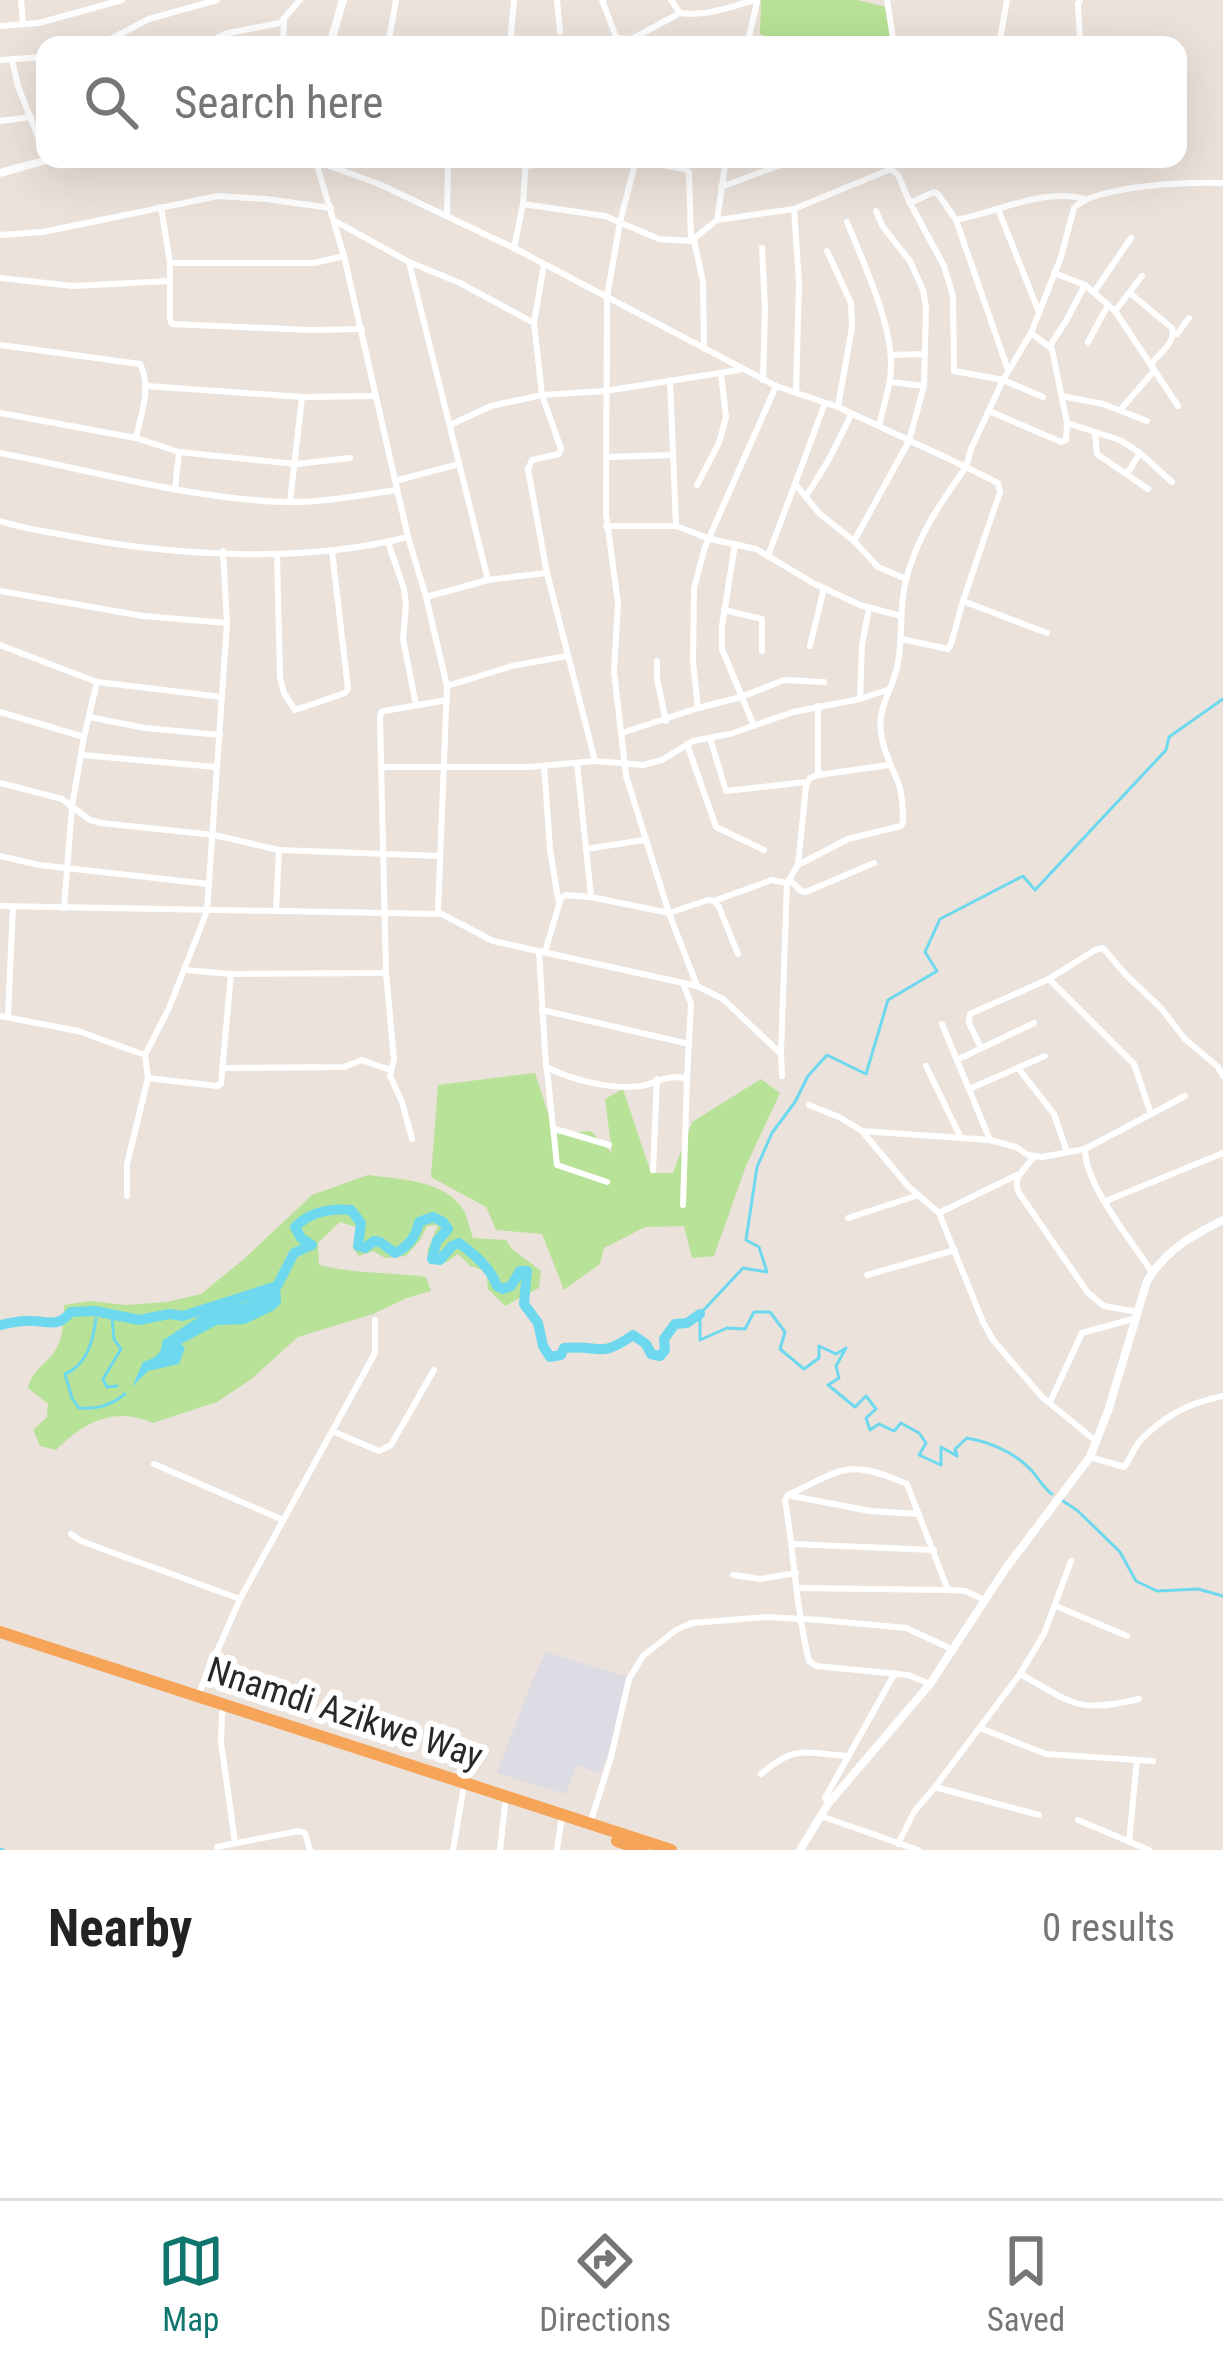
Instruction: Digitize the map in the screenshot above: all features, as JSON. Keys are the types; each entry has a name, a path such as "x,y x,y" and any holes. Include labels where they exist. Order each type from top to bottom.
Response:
{"highway":[{"name":"Nnamdi Azikwe Way","path":"0,1636 198,1696 643,1850"},
{"name":"Nnamdi Azikwe Way","path":"0,1636 505,1805 590,1824 671,1850"}],"street":[{"path":"21,0 23,24"},
{"path":"0,26 63,18 122,0"},
{"path":"116,36 149,19 217,0"},
{"path":"283,36 284,20 299,0"},
{"path":"333,36 343,0"},
{"path":"390,36 396,0"},
{"path":"511,36 514,0"},
{"path":"557,0 560,32"},
{"path":"602,0 616,36"},
{"path":"671,0 680,13"},
{"path":"640,36 680,13 704,14 757,0 749,36"},
{"path":"887,0 893,36"},
{"path":"1001,36 1007,0"},
{"path":"1078,0 1080,36"},
{"path":"222,36 284,20"},
{"path":"0,60 36,58"},
{"path":"12,60 36,130"},
{"path":"0,121 31,117"},
{"path":"0,173 36,162"},
{"path":"318,168 344,256 446,686 440,914"},
{"path":"337,168 514,248 763,380 838,407 998,483 1000,492 948,649 901,639"},
{"path":"447,216 448,168"},
{"path":"514,248 526,168"},
{"path":"632,168 607,297 606,526 618,603 614,671 623,762 644,840 697,986"},
{"path":"680,168 688,172 692,240 703,282 704,350"},
{"path":"717,220 724,168"},
{"path":"721,187 773,168"},
{"path":"523,204 605,216 676,242 692,240 717,220 794,209 891,169 944,266 953,296 954,371 1004,380 1043,397"},
{"path":"956,220 1066,196 1085,199 1156,185 1223,183"},
{"path":"910,203 934,192 956,220 1008,371"},
{"path":"0,235 43,232 235,196 331,208"},
{"path":"798,865 848,839 903,822 900,788 880,734 887,690 895,676 906,580 917,547 966,467 1008,371 1031,333 1074,208 1085,199"},
{"path":"161,207 170,262 170,319 175,325 362,329"},
{"path":"794,209 799,284 796,393"},
{"path":"998,209 1038,310"},
{"path":"854,541 909,440 924,386 926,307 922,290 910,261 876,212"},
{"path":"334,220 534,323"},
{"path":"847,222 875,292 891,356 879,426"},
{"path":"1094,292 1131,238"},
{"path":"762,248 763,380"},
{"path":"827,251 850,303 852,327 838,407"},
{"path":"170,262 314,263 344,256"},
{"path":"409,262 488,580"},
{"path":"544,264 534,323 542,395 561,447 559,454 528,463 547,573 595,761"},
{"path":"1054,273 1085,285 1112,308 1178,406"},
{"path":"1088,342 1142,277"},
{"path":"0,278 73,286 170,281"},
{"path":"1050,345 1085,285"},
{"path":"1131,294 1172,328 1173,339"},
{"path":"1121,410 1189,317"},
{"path":"989,411 1060,442 1066,440 1067,423 1050,345 1031,333"},
{"path":"0,345 132,361 145,369 147,386 136,438"},
{"path":"891,356 925,354"},
{"path":"450,425 491,406 542,395 605,391 742,369"},
{"path":"697,485 719,443 726,417 721,374"},
{"path":"670,380 676,526"},
{"path":"890,382 924,386"},
{"path":"147,386 302,397 376,396"},
{"path":"698,708 694,588 710,538 776,386"},
{"path":"1061,396 1121,410 1147,422"},
{"path":"290,502 302,397"},
{"path":"768,555 825,403"},
{"path":"0,413 136,438 179,452 296,464 350,458"},
{"path":"806,495 852,414"},
{"path":"1067,423 1120,440 1172,482"},
{"path":"1095,433 1097,454 1148,488"},
{"path":"175,490 179,452"},
{"path":"0,453 175,490 290,502 397,490"},
{"path":"1126,474 1140,453"},
{"path":"607,457 673,455"},
{"path":"395,481 459,464"},
{"path":"795,484 820,514 878,566 906,580"},
{"path":"0,521 130,548 277,554 332,551 407,537"},
{"path":"606,526 676,526 768,555 824,588 869,608 902,616"},
{"path":"388,542 404,590 403,639 416,705"},
{"path":"735,544 722,649 754,726"},
{"path":"127,1196 125,1179 148,1078 145,1054 207,911 226,623 223,551"},
{"path":"277,554 280,678 296,710 348,688 332,551"},
{"path":"427,597 488,580 547,573"},
{"path":"810,646 824,588"},
{"path":"0,590 143,616 226,623"},
{"path":"963,601 1047,632"},
{"path":"860,699 869,608"},
{"path":"724,610 762,619 761,651"},
{"path":"0,645 98,682 222,697"},
{"path":"446,686 567,656"},
{"path":"657,661 666,721"},
{"path":"622,733 784,680 824,682"},
{"path":"64,908 72,806 98,682"},
{"path":"381,767 654,763 687,744 887,690"},
{"path":"412,1139 390,1076 394,1059 386,973 381,712 447,700"},
{"path":"818,706 818,775"},
{"path":"0,712 84,737"},
{"path":"89,717 220,735"},
{"path":"710,738 726,791 807,782 818,775 890,765"},
{"path":"687,744 716,827 764,850"},
{"path":"81,754 217,767"},
{"path":"577,763 591,897"},
{"path":"544,766 559,904"},
{"path":"782,1076 788,880 798,865 807,782"},
{"path":"0,783 54,796 101,823 214,835 279,850 440,856"},
{"path":"586,849 644,840"},
{"path":"276,911 279,850"},
{"path":"0,856 209,884"},
{"path":"714,902 772,880 788,880 806,892 874,863"},
{"path":"607,1182 557,1165 542,1010 542,951 561,898 591,897 669,913 708,900 719,907 738,954"},
{"path":"0,905 440,914 493,940 697,986 723,999 781,1054"},
{"path":"13,906 4,1017 78,1031 145,1054"},
{"path":"981,1048 968,1023 970,1014 1049,979 1103,948 1223,1076"},
{"path":"185,970 386,973"},
{"path":"148,1078 221,1084 231,974"},
{"path":"1049,979 1134,1064 1150,1114"},
{"path":"683,983 691,1004 683,1205"},
{"path":"542,1010 689,1044"},
{"path":"957,1060 1034,1023"},
{"path":"942,1024 990,1140"},
{"path":"969,1089 1045,1056"},
{"path":"223,1068 344,1067 362,1060 390,1071"},
{"path":"926,1066 961,1138"},
{"path":"546,1067 613,1087 645,1085 668,1076 688,1078"},
{"path":"1018,1068 1054,1114 1066,1152"},
{"path":"653,1170 657,1079"},
{"path":"862,1131 990,1140 1034,1156 1084,1149 1185,1096"},
{"path":"809,1105 862,1131 939,1213 988,1332 1050,1402 1096,1442"},
{"path":"555,1130 609,1145"},
{"path":"1084,1149 1087,1168 1152,1272"},
{"path":"1106,1201 1223,1153"},
{"path":"939,1213 1018,1174 1034,1156"},
{"path":"1018,1174 1019,1193 1088,1293 1104,1306 1137,1315"},
{"path":"848,1218 919,1196"},
{"path":"800,1850 828,1804 930,1684 1006,1568 1090,1457 1152,1272 1180,1242 1223,1220"},
{"path":"867,1275 955,1250"},
{"path":"1050,1402 1082,1333 1137,1315"},
{"path":"198,1696 240,1599 375,1353 375,1320"},
{"path":"332,1431 385,1450 434,1370"},
{"path":"1090,1457 1124,1467 1139,1442 1176,1411 1223,1396"},
{"path":"154,1464 283,1520"},
{"path":"930,1684 908,1675 812,1665 798,1619 785,1499 844,1468 860,1468 907,1484 947,1590"},
{"path":"788,1496 919,1514"},
{"path":"71,1534 240,1599"},
{"path":"793,1544 934,1550"},
{"path":"898,1844 914,1812 1045,1634 1071,1561"},
{"path":"733,1575 760,1579 796,1574"},
{"path":"797,1588 965,1591 985,1600"},
{"path":"1056,1606 1127,1636"},
{"path":"590,1824 629,1679 658,1642 692,1623 766,1617 906,1628 954,1650"},
{"path":"828,1804 825,1798 895,1673"},
{"path":"1020,1674 1083,1707 1139,1700"},
{"path":"222,1712 221,1742 235,1843"},
{"path":"980,1728 1046,1754 1153,1760"},
{"path":"761,1774 793,1752 848,1756"},
{"path":"1129,1842 1137,1760"},
{"path":"934,1786 1039,1815"},
{"path":"453,1850 464,1791"},
{"path":"500,1850 505,1805"},
{"path":"820,1816 918,1850"},
{"path":"557,1850 561,1819"},
{"path":"1078,1820 1149,1850"},
{"path":"218,1847 302,1831 310,1850"},
{"path":"251,1839 256,1850"}],"shaded area":[{"path":"546,1652 627,1677 613,1742 600,1774 577,1765 565,1794 497,1773"}],"green space":[{"path":"761,0 858,0 886,7 891,36 764,36 760,34"},
{"path":"535,1073 555,1134 591,1131 612,1153 605,1099 623,1089 651,1173 673,1173 692,1122 761,1079 780,1093 746,1166 714,1256 692,1258 684,1226 645,1227 604,1248 600,1264 564,1290 542,1234 496,1230 486,1207 431,1177 438,1085"},
{"path":"368,1175 421,1183 446,1193 464,1211 473,1238 506,1240 541,1271 539,1288 505,1306 488,1289 486,1271 470,1266 458,1254 447,1262 430,1264 427,1252 438,1225 427,1226 406,1256 385,1258 373,1251 359,1256 353,1248 356,1227 340,1222 318,1243 319,1265 426,1277 431,1291 298,1337 217,1402 153,1423 125,1416 100,1420 56,1450 40,1446 33,1430 47,1417 48,1404 28,1388 59,1343 64,1305 167,1302 201,1294 312,1195"}],"water":[{"path":"280,1286 281,1303 274,1310 245,1324 217,1325 181,1344 185,1348 179,1364 148,1371 132,1387 143,1362 157,1355 162,1341 215,1306 243,1303"}],"waterway":[{"path":"1052,1494 1018,1459 985,1442 967,1438 955,1449 957,1456 941,1447 941,1465 919,1455 926,1443 901,1423 894,1431 879,1424 870,1430 866,1418 876,1409 866,1396 855,1407 828,1385 839,1378 836,1366 846,1348 836,1354 819,1346 819,1358 804,1369 780,1349 785,1332 770,1312 754,1312 745,1329 727,1328 700,1340 700,1314 743,1268 767,1272 759,1247 746,1240 757,1167 772,1133 827,1055 866,1074 888,1000 937,971 925,952 940,919 1023,876 1035,890 1166,750 1169,737 1223,699"},
{"path":"0,1325 54,1322 71,1312 95,1311 139,1320 183,1316 277,1286 294,1253 312,1245 295,1227 314,1215 343,1210 351,1210 361,1223 358,1246 380,1242 395,1253 411,1241 419,1222 433,1217 448,1229 437,1241 432,1259 440,1260 459,1243 503,1289 511,1286 520,1271 527,1271 524,1304 538,1323 550,1357 561,1355 564,1348 606,1349 633,1335 651,1354 660,1356 675,1324 700,1314"},
{"path":"112,1316 114,1339 121,1349 103,1379 107,1387 117,1386"},
{"path":"96,1319 84,1358 65,1374 72,1398 79,1408 92,1408 125,1394"},
{"path":"1063,1501 1120,1552 1136,1581 1157,1591 1198,1589 1223,1596"}]}
